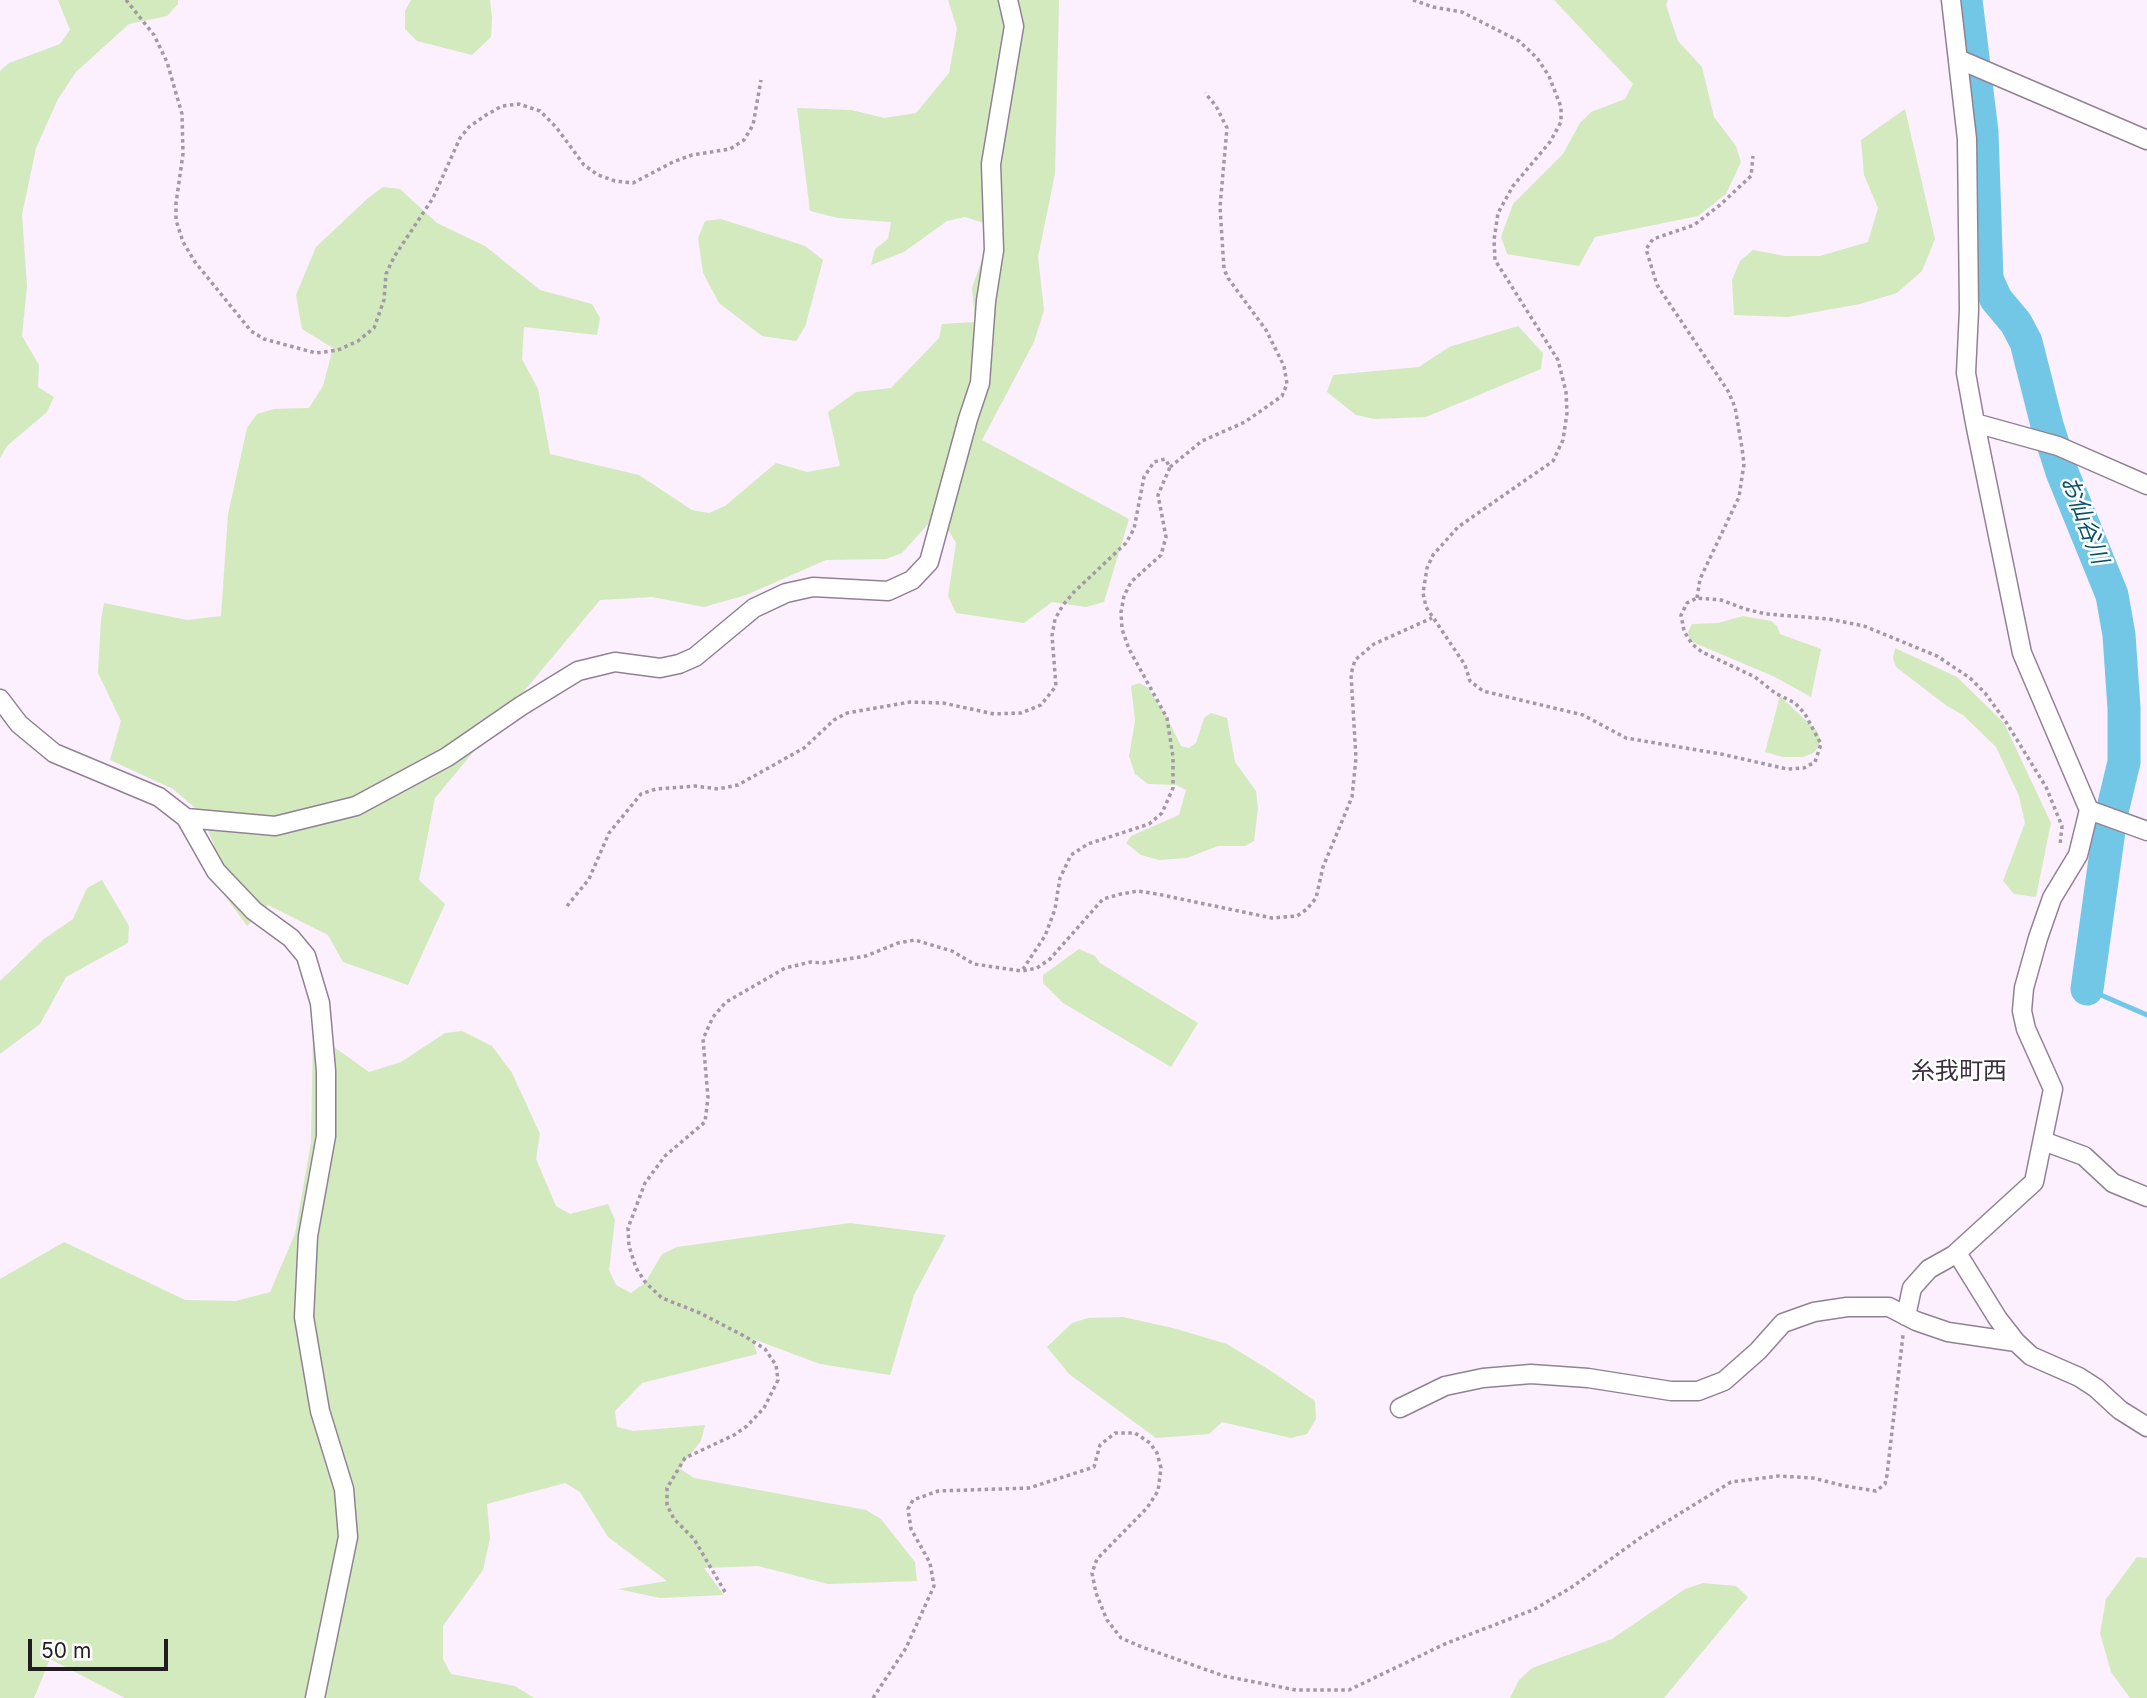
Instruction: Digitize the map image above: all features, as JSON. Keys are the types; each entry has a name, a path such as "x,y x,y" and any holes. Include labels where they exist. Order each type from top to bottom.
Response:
{"street":[{"path":"186,818 275,826 356,806 447,757 578,671 615,662 660,668 679,664 695,657 754,608 786,593 813,587 888,591 912,580 929,562 980,383 993,250 991,164 1014,26 1008,0"},
{"path":"1906,1316 1912,1288 1929,1269 1957,1253 2034,1182 2053,1088 2026,1029 2022,1011 2024,988 2052,898 2078,855 2089,810 2022,653 1966,373 1969,310 1968,166 1951,0"},
{"path":"1958,59 2147,140"},
{"path":"1975,423 2059,446 2147,485"},
{"path":"0,699 19,724 54,753 159,797 186,818 216,871 254,911 291,939 306,956 320,1003 326,1071 326,1136 308,1236 304,1317 320,1411 344,1489 348,1537 315,1698"},
{"path":"2089,810 2147,831"},
{"path":"2043,1141 2084,1156 2113,1183 2147,1196"},
{"path":"1957,1253 1998,1319 2031,1356 2079,1377 2120,1410 2147,1427"},
{"path":"1400,1408 1445,1386 1483,1378 1531,1374 1588,1378 1671,1391 1698,1391 1724,1381 1758,1351 1783,1323 1814,1312 1847,1307 1889,1307 1948,1332 2016,1342"}],"path":[{"path":"126,0 154,35 167,62 182,114 183,155 176,220 183,242 195,262 251,331 264,339 316,353 338,349 358,341 374,328 384,300 386,274 394,257 433,198 460,138 486,114 502,106 519,104 540,111 584,165 598,175 633,183 673,162 692,155 730,149 744,140 753,125 761,80"},
{"path":"1413,0 1462,12 1519,41 1537,58 1549,76 1561,107 1562,122 1550,142 1513,186 1498,213 1494,240 1495,260 1558,360 1566,391 1567,413 1563,440 1553,461 1458,527 1433,555 1427,568 1423,593 1426,607 1465,665 1471,681 1483,691 1569,710 1619,735 1640,741 1721,754 1787,769 1804,768 1815,762 1821,744 1805,714 1795,703 1775,693 1755,677 1702,652 1692,644 1684,631 1681,615 1687,603 1697,598 1721,600 1766,614 1829,619 1864,626 1937,656 1970,678 1985,693 2046,787 2062,826 2060,848"},
{"path":"1022,971 1045,936 1055,909 1060,878 1072,855 1088,844 1149,824 1162,813 1173,788 1173,757 1167,718 1129,649 1122,629 1121,612 1124,596 1131,582 1161,555 1166,537 1158,495 1170,467 1202,441 1245,422 1282,396 1287,384 1284,366 1266,330 1224,269 1220,207 1227,128 1216,106 1205,93"},
{"path":"1697,598 1700,579 1738,497 1744,464 1742,448 1735,407 1728,391 1657,285 1646,248 1653,239 1694,225 1720,205 1751,176 1753,156"},
{"path":"567,906 589,879 609,833 642,794 656,789 682,786 718,789 738,785 804,748 834,720 848,713 910,702 943,703 994,714 1021,713 1041,705 1056,686 1052,636 1055,619 1063,604 1126,543 1135,529 1144,477 1149,465 1165,459 1170,467"},
{"path":"725,1592 694,1539 674,1519 667,1504 667,1488 685,1458 734,1435 764,1408 778,1380 776,1365 765,1349 746,1337 700,1313 662,1298 646,1283 636,1268 629,1246 628,1228 645,1183 665,1156 705,1122 708,1098 703,1039 713,1017 726,1002 785,968 811,962 823,964 866,956 906,941 931,943 974,964 1022,971 1037,968 1050,959 1103,899 1138,891 1272,918 1297,916 1316,898 1323,867 1352,797 1356,758 1351,684 1355,660 1374,644 1432,618"},
{"path":"873,1698 906,1648 934,1586 930,1563 911,1529 908,1509 913,1500 938,1491 1029,1488 1094,1467 1100,1445 1115,1433 1135,1433 1150,1443 1157,1453 1161,1468 1158,1491 1147,1508 1097,1559 1092,1573 1096,1593 1107,1620 1121,1638 1223,1675 1296,1690 1349,1690 1447,1643 1533,1610 1572,1587 1640,1538 1731,1482 1779,1476 1802,1477 1876,1491 1885,1484 1887,1475 1906,1316"}],"green space":[{"path":"58,0 178,0 178,4 167,16 129,24 76,72 58,99 36,148 22,215 27,286 22,336 39,365 38,387 54,397 47,412 7,446 0,458 0,71 9,63 60,44 70,30"},
{"path":"411,0 490,0 491,37 472,55 417,41 405,29 405,11"},
{"path":"948,0 1059,0 1055,174 1038,257 1044,310 1034,342 982,440 1129,519 1104,602 1086,607 1052,602 1024,623 956,613 948,596 956,543 938,513 902,553 886,559 826,560 746,595 704,607 652,597 600,600 435,798 419,880 445,904 408,985 343,962 328,935 268,905 247,926 215,882 214,845 201,813 173,789 110,760 121,721 98,673 101,620 104,603 187,620 221,616 228,514 247,428 257,414 274,409 309,408 323,386 333,348 302,329 296,295 316,247 383,187 400,189 437,223 485,246 540,290 592,304 600,318 597,335 524,327 522,359 538,389 550,454 639,475 692,510 709,513 725,506 776,463 807,472 840,466 828,412 856,392 891,388 939,338 942,324 975,322 972,288 989,239 984,223 965,217 947,221 904,252 871,265 875,249 888,239 891,222 838,218 810,211 797,108 851,110 884,118 916,113 949,73 957,29"},
{"path":"1554,0 1668,0 1666,5 1678,41 1702,67 1714,117 1736,146 1741,162 1726,194 1698,216 1595,237 1579,266 1507,254 1501,237 1513,204 1563,154 1580,123 1591,112 1625,99 1633,84"},
{"path":"1905,109 1935,239 1922,271 1897,293 1860,304 1788,317 1734,315 1732,280 1740,261 1753,250 1785,256 1820,256 1868,242 1878,208 1864,175 1861,140"},
{"path":"721,219 805,246 823,260 805,327 796,341 762,336 719,303 703,273 698,238 705,221"},
{"path":"1518,326 1543,353 1541,369 1426,417 1374,419 1356,415 1327,392 1333,375 1419,367 1449,347"},
{"path":"1743,616 1771,621 1780,634 1821,649 1811,697 1775,677 1690,641 1688,632 1692,624 1718,623"},
{"path":"1895,648 1957,677 2004,723 2051,823 2036,897 2014,894 2003,881 2025,823 2019,796 1996,747 1963,715 1896,667 1893,658"},
{"path":"1139,683 1147,687 1166,715 1181,746 1189,748 1196,743 1204,718 1211,713 1227,718 1235,762 1256,791 1258,808 1254,841 1245,846 1218,846 1187,858 1159,860 1141,855 1126,843 1131,836 1179,815 1186,790 1176,785 1148,784 1135,774 1129,756 1135,721 1131,686"},
{"path":"1780,696 1817,731 1819,747 1813,753 1803,757 1783,757 1765,752"},
{"path":"102,880 129,926 128,943 66,977 40,1024 0,1054 0,981 44,939 73,919 87,888"},
{"path":"1079,949 1095,956 1100,963 1198,1023 1171,1067 1063,1003 1043,983 1043,975"},
{"path":"462,1031 492,1046 512,1073 540,1134 536,1159 556,1206 570,1214 608,1204 615,1220 609,1270 616,1285 631,1293 645,1283 662,1254 677,1247 850,1223 946,1235 914,1295 890,1375 820,1364 753,1339 757,1354 642,1383 615,1411 617,1427 633,1431 705,1425 701,1441 679,1468 694,1478 866,1510 881,1519 915,1562 917,1581 828,1584 758,1566 704,1568 724,1595 660,1598 618,1589 667,1581 608,1537 580,1492 565,1483 487,1504 490,1538 483,1570 443,1626 443,1659 451,1674 515,1686 534,1698 125,1698 50,1659 34,1698 0,1698 0,1279 64,1242 185,1300 236,1301 270,1292 295,1234 311,1142 313,1032 369,1072 401,1062 445,1033"},
{"path":"1123,1317 1227,1344 1315,1401 1316,1419 1307,1434 1291,1438 1222,1422 1209,1434 1156,1438 1069,1374 1047,1347 1072,1323 1088,1318"},
{"path":"2137,1557 2147,1558 2147,1698 2130,1698 2111,1672 2100,1633 2106,1599"},
{"path":"1703,1583 1736,1586 1748,1597 1664,1698 1510,1698 1519,1680 1532,1668 1612,1639 1685,1589"}],"waterway":[{"name":"お仙谷川","path":"1966,0 1982,132 1987,279 1996,299 2016,323 2026,342 2062,472 2112,595 2119,635 2124,708 2124,762 2111,816 2087,989"},
{"name":"お仙谷川","path":"2087,989 2147,1015"}],"district":[{"name":"糸我町西","path":"1959,1072"}]}
